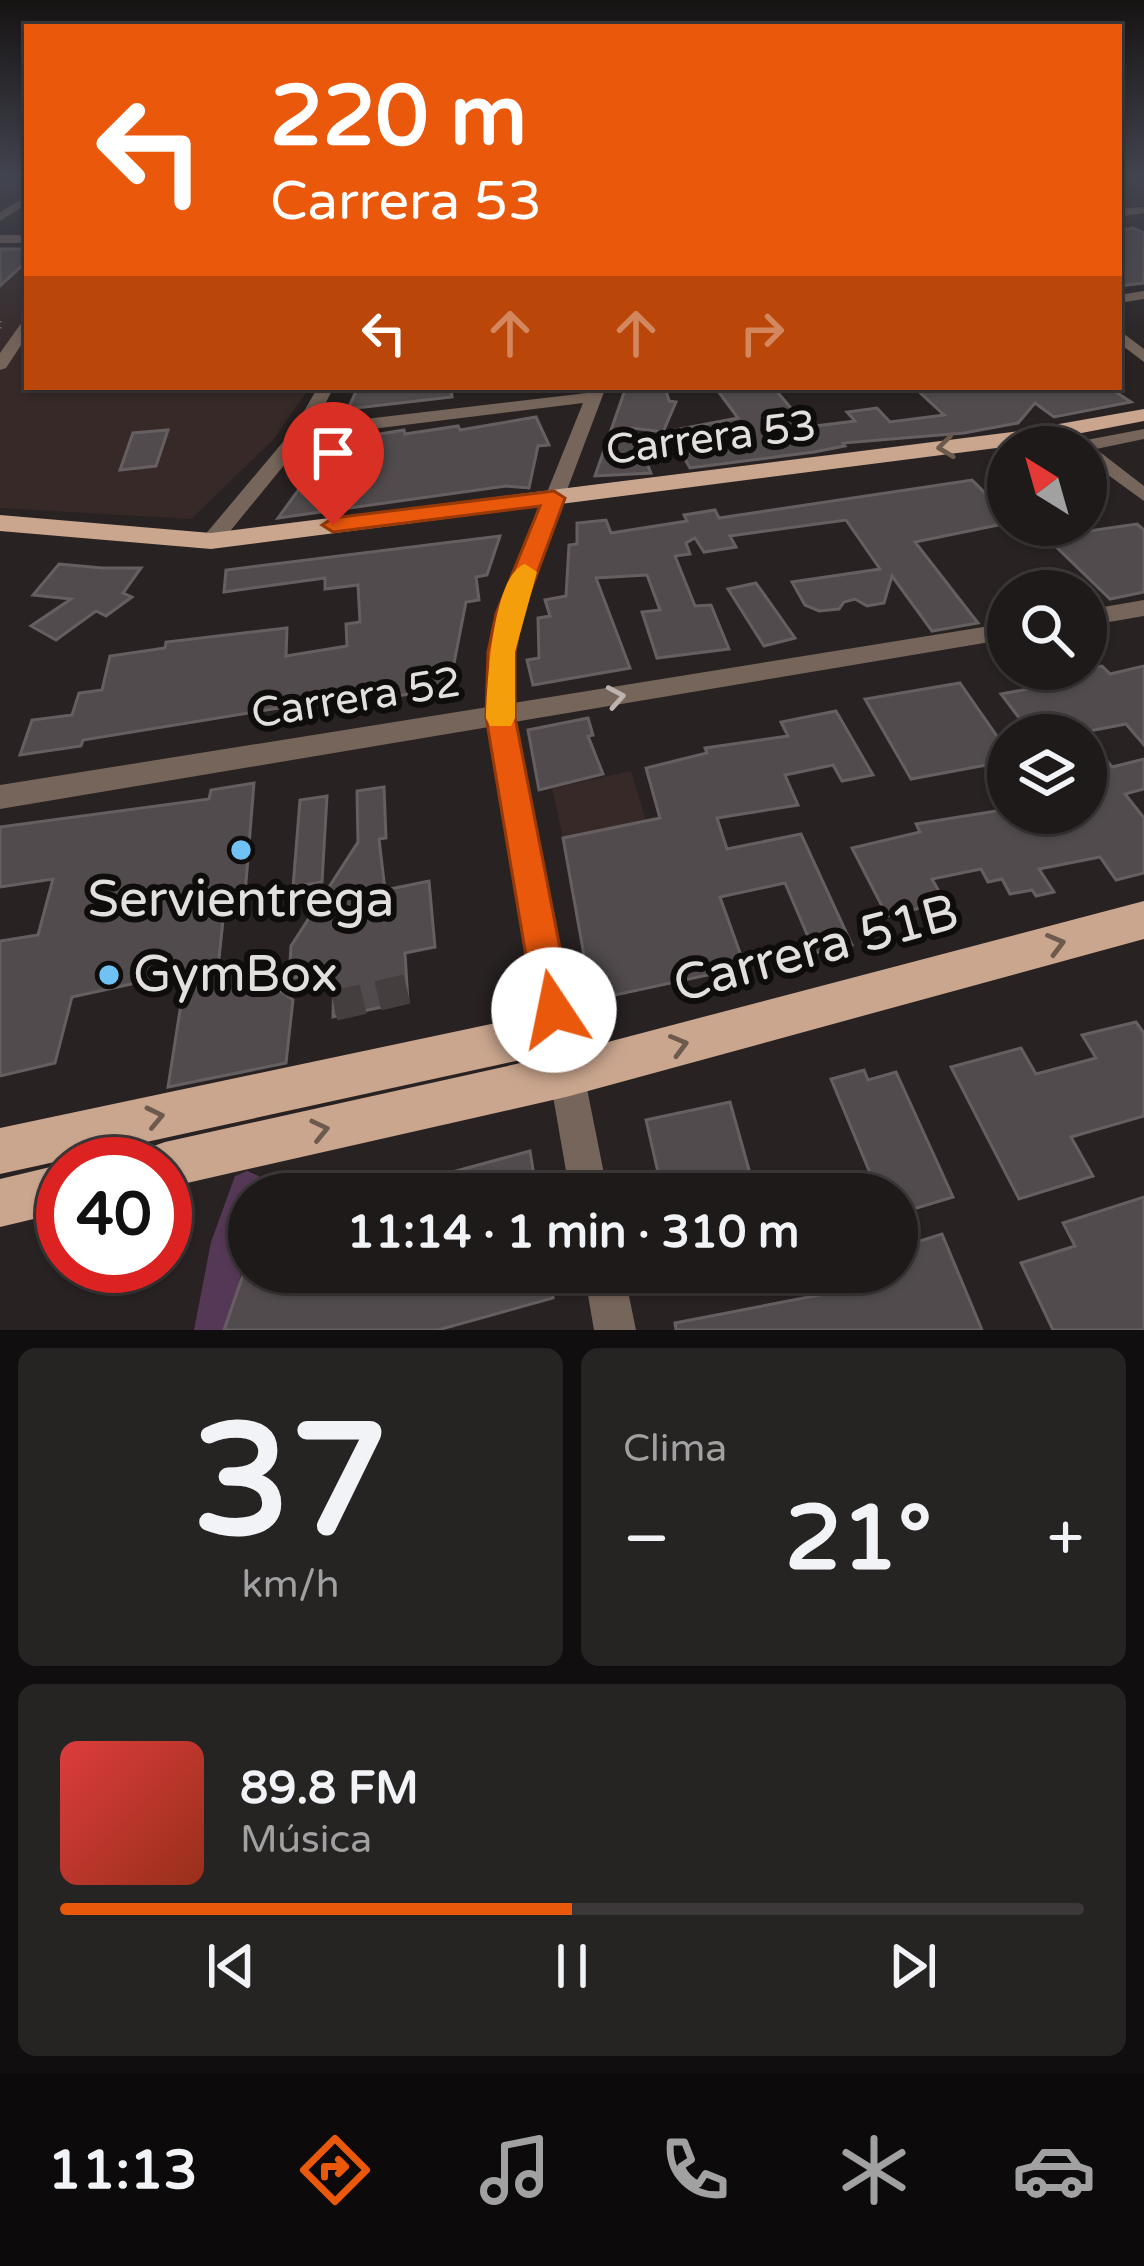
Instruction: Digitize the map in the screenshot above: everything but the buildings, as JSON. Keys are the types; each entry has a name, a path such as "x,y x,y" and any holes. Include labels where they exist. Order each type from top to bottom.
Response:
{"main road":[{"name":"Carrera 53","path":"1107,434 1141,423"},
{"name":"Carrera 53","path":"0,523 211,541 554,498 987,453"},
{"name":"Carrera 51B","path":"192,1157 561,1053 1144,920"},
{"name":"Carrera 51B","path":"0,1151 561,1053"},
{"path":"0,1203 36,1195"}],"street":[{"path":"0,365 24,329"},
{"path":"211,541 301,432 324,390"},
{"path":"301,432 596,392 509,614 501,652 500,717 585,1173"},
{"path":"1107,467 1144,495"},
{"path":"1107,614 1144,608"},
{"name":"Carrera 52","path":"0,796 987,635"},
{"path":"608,1293 615,1330"}],"path":[{"path":"0,321 0,331"}],"shaded area":[{"path":"0,267 24,267 24,390 308,390 273,440 191,519 0,508"},
{"path":"631,771 646,821 563,838 552,788"}],"waterway":[{"path":"212,1330 228,1242"}],"tunnel":[{"path":"334,1006 407,989"}],"slow traffic":[{"path":"501,718 501,652 525,572"}],"place":[{"name":"Servientrega","path":"241,850"},
{"name":"GymBox","path":"109,975"}],"route":[{"path":"333,525 554,498 509,614 501,652 500,717 554,1010"}]}
